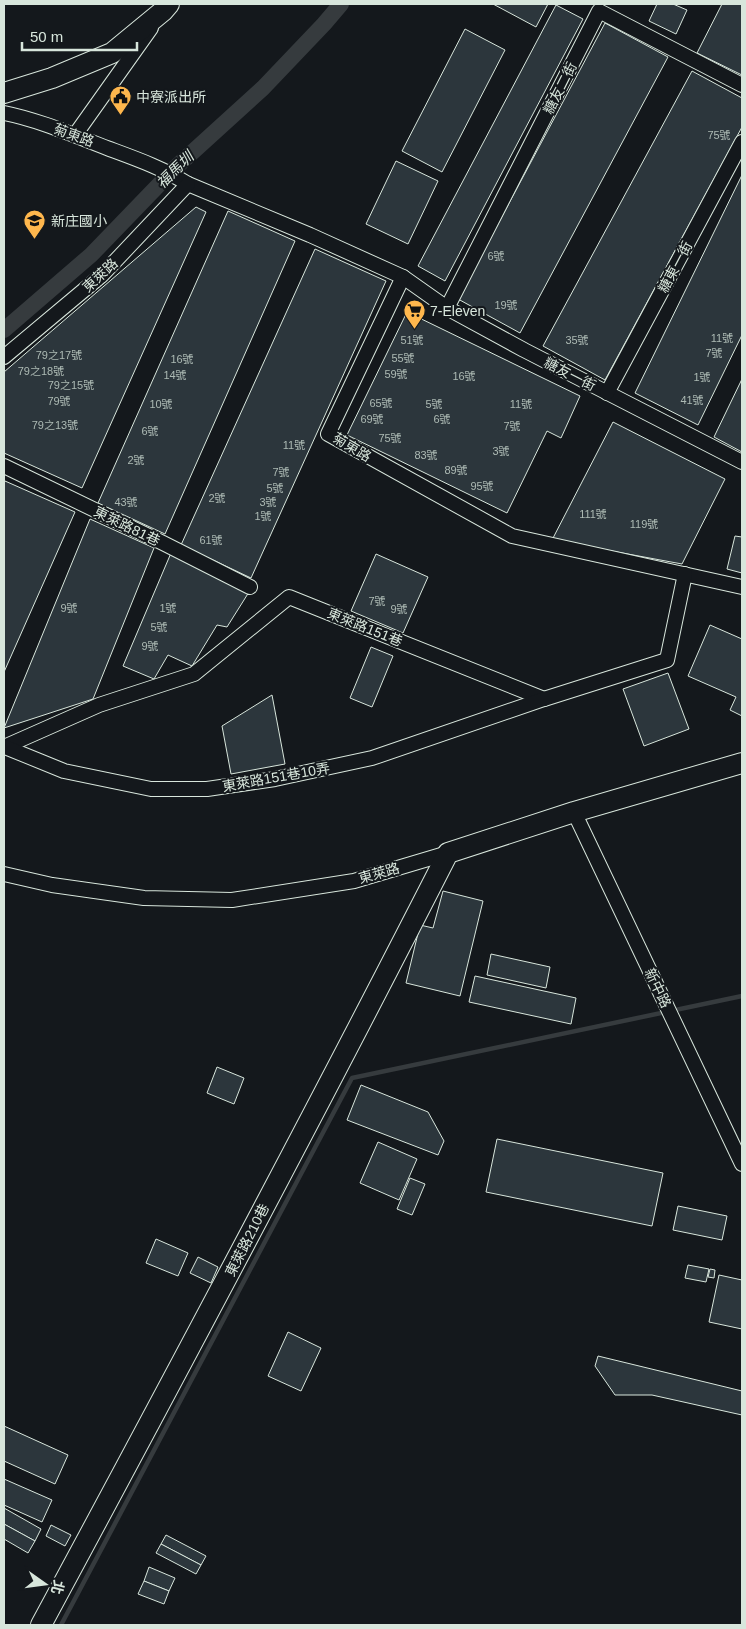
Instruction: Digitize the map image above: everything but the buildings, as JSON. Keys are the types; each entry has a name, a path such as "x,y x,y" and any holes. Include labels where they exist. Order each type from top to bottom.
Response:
{"street":[{"path":"4,93 52,78 112,54 166,7"},
{"path":"75,135 166,7"},
{"name":"糖友二街","path":"447,308 599,11 742,85"},
{"name":"菊東路","path":"4,113 20,116 75,135 142,161 188,184"},
{"name":"糖東一街","path":"607,393 742,142"},
{"path":"188,184 403,277"},
{"name":"東萊路","path":"4,358 102,275 188,184"},
{"name":"菊東路","path":"403,277 328,434 512,536 742,587"},
{"name":"糖友一街","path":"403,277 447,308 742,462"},
{"name":"東萊路81巷","path":"4,466 250,587"},
{"path":"544,699 667,660 685,574"},
{"name":"東萊路151巷","path":"4,747 99,706 194,674 289,596 544,699"},
{"name":"東萊路151巷10弄","path":"4,747 64,771 151,789 207,789 275,779 372,758 544,699"},
{"name":"東萊路","path":"4,874 52,885 144,898 232,900 354,881 574,812 742,763"},
{"name":"新中路","path":"574,812 742,1164"},
{"name":"東萊路210巷","path":"41,1625 219,1293 378,991 448,853"}],"waterway":[{"name":"福馬圳","path":"4,330 91,255 175,168 263,88 341,4"},
{"path":"61,1625 352,1078 742,996"}],"place":[{"name":"中寮派出所","path":"120,116"},
{"name":"新庄國小","path":"35,240"},
{"name":"7-Eleven","path":"414,330"}]}
